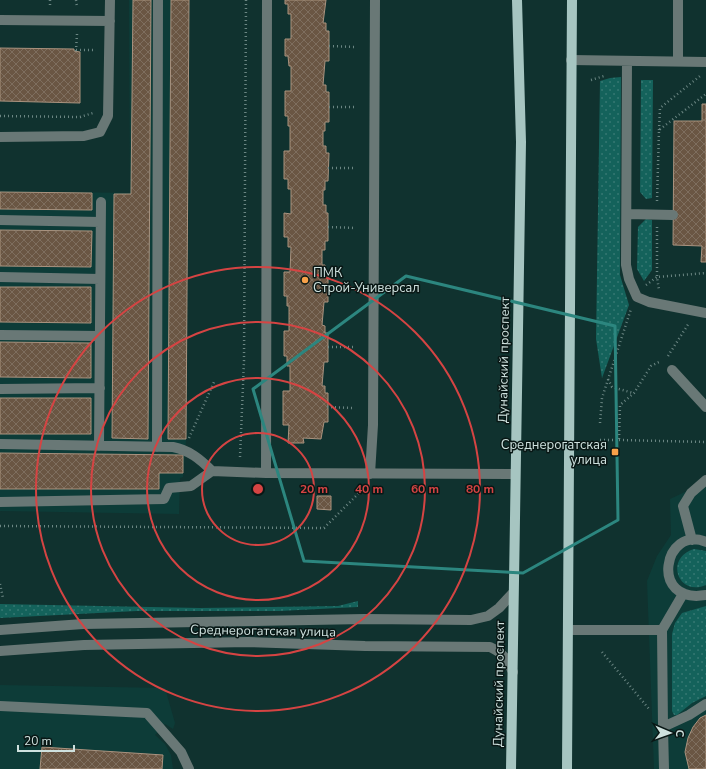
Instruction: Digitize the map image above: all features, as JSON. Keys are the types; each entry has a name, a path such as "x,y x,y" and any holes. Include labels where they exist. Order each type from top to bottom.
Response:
{"main road":[{"name":"Дунайский проспект","path":"511,769 520,142 517,0"},
{"path":"567,769 572,0"}],"street":[{"path":"0,136 84,136 100,132 108,116 110,0"},
{"path":"157,447 158,0"},
{"path":"266,0 266,474"},
{"path":"370,478 373,425 376,0"},
{"path":"678,0 678,62"},
{"path":"0,20 110,21"},
{"path":"571,60 706,62"},
{"path":"628,62 626,265 629,279 637,297 649,302 701,312"},
{"path":"99,446 101,202"},
{"path":"626,214 673,215"},
{"path":"0,220 100,222"},
{"path":"0,277 100,279"},
{"path":"0,335 100,336"},
{"path":"672,370 706,407"},
{"path":"0,389 100,388"},
{"path":"0,444 157,447 184,450 200,459 212,471"},
{"path":"0,502 164,499 169,488 191,486 212,471 370,478 515,474"},
{"path":"692,540 683,506 691,493 706,480"},
{"path":"706,542 692,540 677,547 668,562 670,579 674,586 683,594 695,597 706,595"},
{"name":"Среднерогатская улица","path":"0,630 91,624 365,619 471,620 488,616 499,608 513,593"},
{"path":"664,769 662,630 683,594"},
{"path":"568,630 662,630"},
{"name":"Среднерогатская улица","path":"0,651 84,645 248,642 365,646 490,647 500,652 506,658 513,672"},
{"path":"663,727 689,716 706,704"},
{"path":"0,706 148,713 181,752 189,769"}],"path":[{"path":"240,472 244,361 246,0"},
{"path":"77,28 76,50 102,50"},
{"path":"329,46 356,47"},
{"path":"657,277 660,108 706,72"},
{"path":"659,130 706,94"},
{"path":"329,107 356,107"},
{"path":"0,116 80,117 94,112"},
{"path":"328,168 356,168"},
{"path":"328,227 356,228"},
{"path":"600,423 602,398 623,329 642,289 657,277 706,273"},
{"path":"328,288 356,288"},
{"path":"619,440 620,405 634,393 651,366 667,358 701,312"},
{"path":"328,347 356,347"},
{"path":"608,379 612,387 634,393"},
{"path":"184,450 214,382"},
{"path":"327,407 353,408"},
{"path":"600,440 706,442"},
{"path":"0,526 324,528 370,478"},
{"path":"0,584 3,598"},
{"path":"602,652 650,711"}],"highlighted area":[{"path":"406,276 615,326 618,520 523,573 304,561 253,389"}],"shaded area":[{"path":"129,0 189,0 186,440 183,477 180,478 179,514 0,511 0,191 130,193"},
{"path":"621,77 620,275 629,305 602,378 596,339 600,81"},
{"path":"641,80 653,80 652,198 646,199 640,192"},
{"path":"646,219 652,220 652,270 644,281 637,269 638,227"},
{"path":"706,482 706,769 654,769 647,581 657,556 671,535 670,499"},
{"path":"694,549 706,551 706,585 696,587 688,586 682,581 678,575 677,568 679,560 685,554"},
{"path":"358,601 358,607 279,611 137,611 0,618 0,604 200,608 338,606"},
{"path":"706,606 706,696 692,703 677,715 674,715 672,711 672,634 675,623 682,613"},
{"path":"0,685 165,688 175,723 173,729 165,724 155,735 165,744 171,755 173,769 0,769"}],"building":[{"path":"133,0 151,0 148,439 112,438 114,194 131,194"},
{"path":"171,0 189,0 186,439 168,439"},
{"path":"285,0 326,0 323,23 326,23 326,31 329,31 329,61 325,61 323,85 326,85 326,92 329,92 329,122 325,122 325,131 323,131 323,146 326,146 326,153 329,153 328,181 325,181 325,190 323,190 323,205 326,205 326,213 328,213 328,241 325,241 325,250 322,250 322,265 325,265 325,273 328,273 328,302 324,302 322,325 325,326 325,333 328,333 328,362 324,362 322,386 325,386 325,393 328,393 328,422 324,422 321,439 303,438 304,443 288,443 289,425 283,425 283,391 290,391 290,366 287,366 287,356 284,356 284,331 289,331 289,306 287,306 287,296 284,296 284,272 290,272 291,247 288,247 288,237 284,237 284,213 291,214 291,189 288,189 288,179 284,179 284,151 290,151 290,126 288,126 288,116 285,116 285,91 291,91 291,66 289,66 288,56 285,56 285,39 291,39 291,14 288,14 288,4 285,4"},
{"path":"0,48 74,49 74,51 80,52 80,103 0,101"},
{"path":"702,104 706,104 706,262 701,262 702,246 673,245 674,121 702,121"},
{"path":"0,192 92,193 92,210 0,209"},
{"path":"0,230 92,231 91,267 0,266"},
{"path":"0,287 91,287 91,323 0,322"},
{"path":"0,342 91,343 91,378 0,377"},
{"path":"0,398 91,398 91,434 0,434"},
{"path":"0,453 183,455 183,473 159,473 159,489 0,489"},
{"path":"317,496 331,496 331,510 317,509"},
{"path":"706,715 706,769 689,769 685,752 688,738 693,727 700,718"},
{"path":"42,747 163,755 162,769 40,769"}],"place":[{"name":"ПМК Строй-Универсал","path":"305,280"},
{"name":"Среднерогатская улица","path":"615,452"}]}
